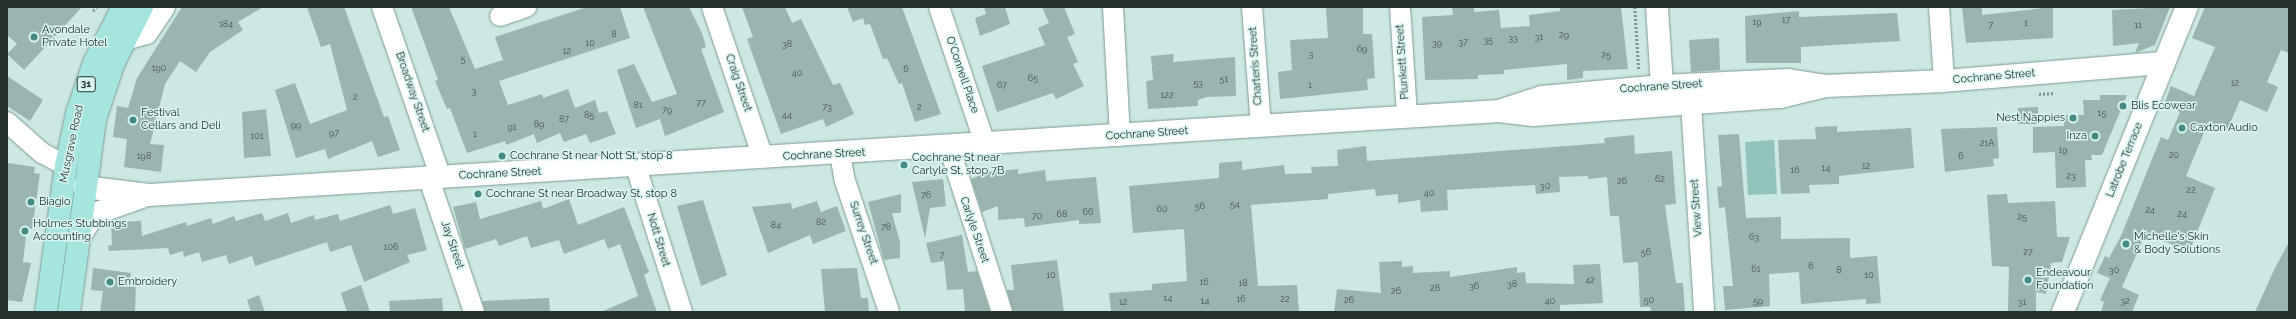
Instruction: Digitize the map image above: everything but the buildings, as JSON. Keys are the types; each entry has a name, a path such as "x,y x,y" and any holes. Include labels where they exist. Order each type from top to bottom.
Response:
{"main road":[{"name":"Musgrave Road","path":"69,312 78,241 78,176 86,86 123,7"},
{"name":"Musgrave Road","path":"46,312 59,218 78,176 102,92 124,40 142,7"}],"street":[{"path":"124,40 147,34 165,7"},
{"name":"Broadway Street","path":"382,7 435,178"},
{"path":"500,16 526,7"},
{"name":"Craig Street","path":"712,7 763,158"},
{"name":"O'Connell Place","path":"938,7 985,144"},
{"path":"1113,7 1120,136"},
{"name":"Charteris Street","path":"1252,7 1260,126"},
{"name":"Plunkett Street","path":"1400,7 1407,116"},
{"path":"1657,7 1662,86"},
{"path":"1939,7 1944,81"},
{"name":"Latrobe Terrace","path":"2063,312 2187,7"},
{"name":"Cochrane Street","path":"1499,111 1542,97 1662,86 1788,80 1826,86 1944,81 2163,63"},
{"name":"Cochrane Street","path":"78,241 94,214 149,195 636,167 1407,116 1499,111 1533,115 1790,96 1826,86"},
{"name":"View Street","path":"1691,103 1704,312"},
{"path":"7,122 42,153 78,176"},
{"name":"Carlyle Street","path":"949,146 1002,312"},
{"name":"Surrey Street","path":"840,154 845,181 889,312"},
{"name":"Nott Street","path":"636,167 682,312"},
{"name":"Cochrane Street","path":"78,176 149,195"},
{"name":"Jay Street","path":"435,178 474,312"}],"path":[{"path":"93,11 96,7"},
{"path":"1635,7 1640,77"}],"shaded area":[{"path":"1774,140 1777,194 1748,195 1745,142"}],"place":[{"name":"Avondale Private Hotel","path":"34,37"},
{"name":"Blis Ecowear","path":"2123,106"},
{"name":"Nest Nappies","path":"2073,118"},
{"name":"Festival Cellars and Deli","path":"133,120"},
{"name":"Caxton Audio","path":"2182,128"},
{"name":"Inza","path":"2095,136"},
{"name":"Cochrane St near Nott St, stop 8","path":"502,156"},
{"name":"Cochrane St near Carlyle St, stop 7B","path":"904,165"},
{"name":"Cochrane St near Broadway St, stop 8","path":"478,194"},
{"name":"Biagio","path":"31,202"},
{"name":"Holmes Stubbings Accounting","path":"25,231"},
{"name":"Michelle's Skin & Body Solutions","path":"2126,244"},
{"name":"Endeavour Foundation","path":"2028,280"},
{"name":"Embroidery","path":"110,282"}]}
